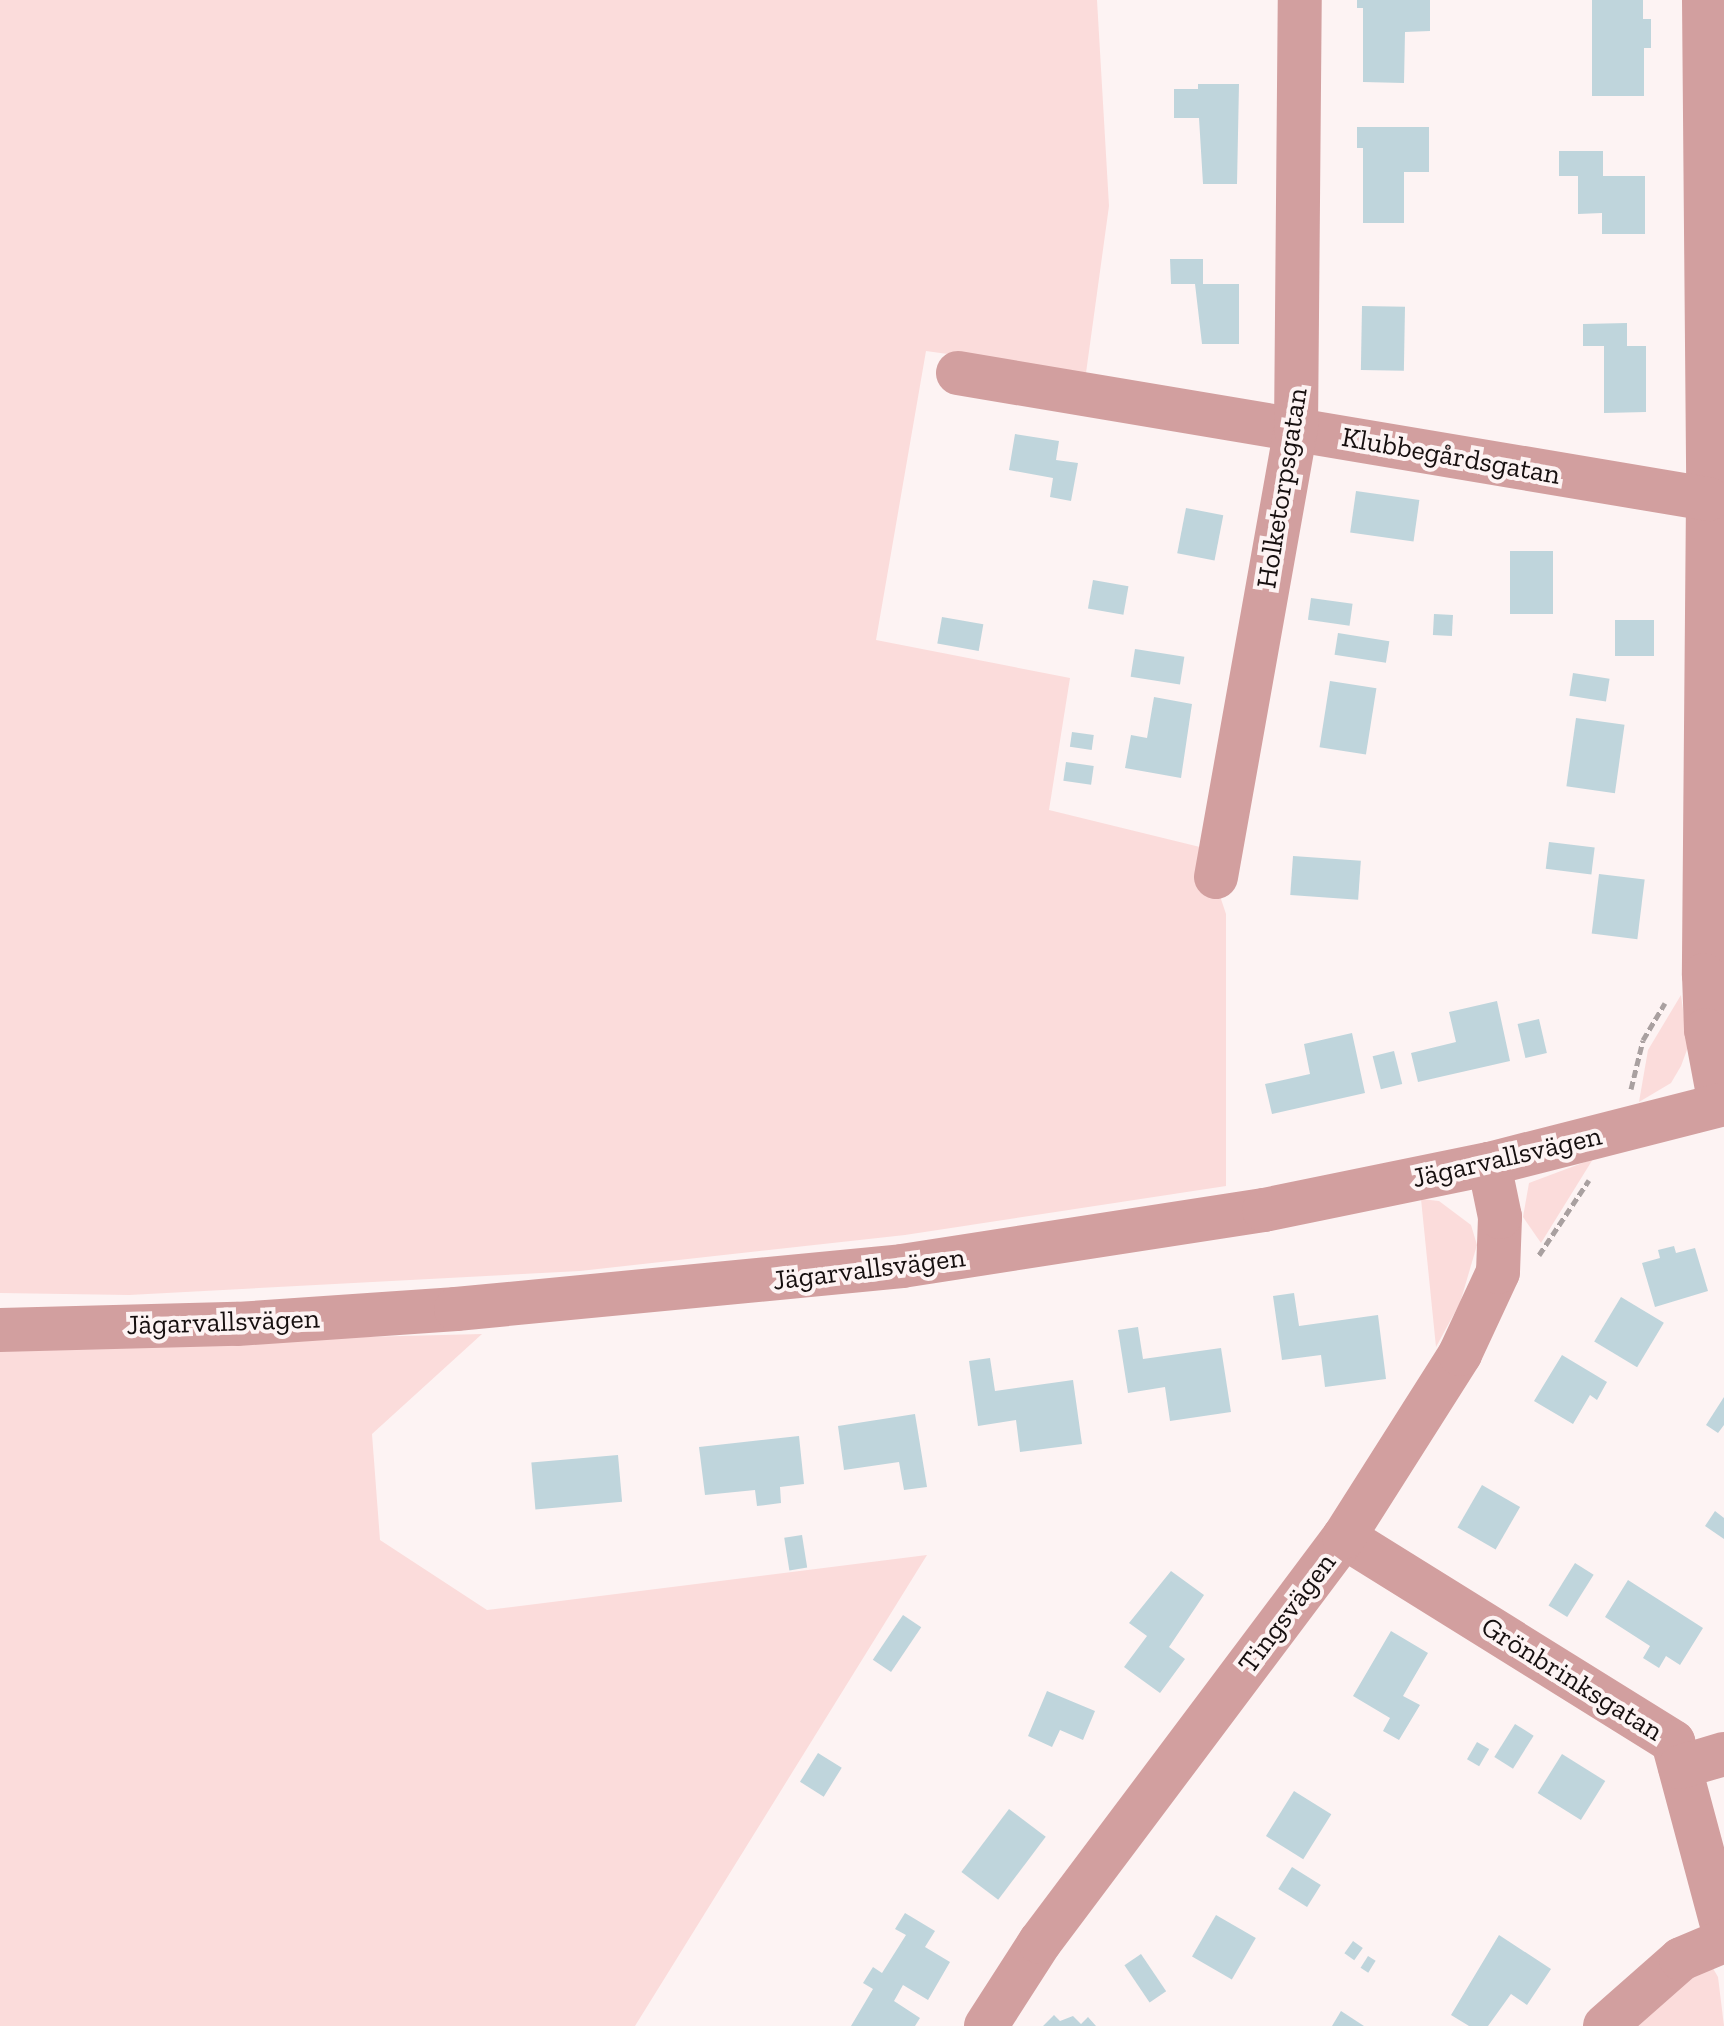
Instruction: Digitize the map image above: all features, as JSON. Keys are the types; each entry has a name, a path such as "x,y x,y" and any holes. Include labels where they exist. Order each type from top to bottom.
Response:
{"street":[{"name":"Holketorpsgatan","path":"1216,877 1296,430 1300,0"},
{"path":"1704,0 1708,499 1704,975 1706,1030 1722,1104"},
{"name":"Klubbegårdsgatan","path":"958,373 1708,499"},
{"name":"Jägarvallsvägen","path":"0,1330 237,1324 440,1311 902,1266 1233,1216 1489,1164 1722,1104"},
{"name":"Tingsvägen","path":"986,2026 1040,1942 1344,1537 1460,1354 1498,1272 1500,1217 1489,1164"},
{"name":"Grönbrinksgatan","path":"1344,1537 1673,1742 1724,1933"},
{"path":"1680,1767 1724,1754"},
{"path":"1605,2026 1681,1959 1724,1941"}],"path":[{"path":"1636,1126 1631,1085 1643,1040 1677,986 1704,975"},
{"path":"1531,1265 1595,1170"}],"shaded area":[{"path":"0,0 1097,0 1109,206 1086,373 926,351 876,640 1070,678 1049,810 1204,848 1226,914 1226,1186 905,1235 580,1271 129,1295 0,1293"},
{"path":"1681,995 1688,1047 1681,1066 1671,1083 1639,1102 1648,1050"},
{"path":"1593,1159 1541,1243 1523,1217 1529,1183"},
{"path":"1421,1199 1439,1201 1471,1225 1477,1245 1460,1303 1436,1347"},
{"path":"482,1334 372,1434 380,1540 487,1610 927,1555 635,2026 0,2026 0,1346"},
{"path":"1711,1965 1718,1977 1724,2026 1622,2026"}],"building":[{"path":"1357,0 1430,0 1430,31 1405,32 1404,83 1363,82 1363,8 1357,8"},
{"path":"1592,0 1643,0 1643,19 1651,19 1651,48 1644,48 1644,96 1592,96"},
{"path":"1198,84 1239,84 1237,184 1203,184 1199,118 1174,118 1174,89 1198,89"},
{"path":"1357,127 1429,127 1429,172 1404,172 1404,223 1363,223 1363,148 1357,148"},
{"path":"1559,151 1603,151 1603,176 1645,176 1645,234 1602,234 1602,213 1578,214 1578,176 1559,176"},
{"path":"1170,259 1203,259 1203,284 1239,284 1239,344 1202,344 1195,284 1171,284"},
{"path":"1362,306 1405,307 1404,371 1361,370"},
{"path":"1627,323 1627,346 1646,346 1646,412 1604,413 1604,346 1583,346 1583,324"},
{"path":"1015,434 1059,441 1056,460 1078,463 1071,501 1050,497 1053,478 1009,470"},
{"path":"1356,491 1419,500 1414,541 1350,533"},
{"path":"1186,508 1223,515 1215,560 1177,553"},
{"path":"1510,551 1553,551 1553,614 1510,614"},
{"path":"1093,580 1128,586 1123,615 1088,609"},
{"path":"1311,598 1353,604 1350,626 1308,620"},
{"path":"1434,614 1453,615 1452,636 1433,635"},
{"path":"942,617 983,624 979,651 937,644"},
{"path":"1615,620 1654,620 1654,656 1615,656"},
{"path":"1338,633 1389,641 1386,663 1335,655"},
{"path":"1135,649 1184,657 1180,684 1131,677"},
{"path":"1573,673 1610,679 1606,702 1569,696"},
{"path":"1330,681 1376,688 1366,755 1320,747"},
{"path":"1154,697 1192,704 1181,778 1125,768 1131,735 1147,738"},
{"path":"1576,718 1625,725 1615,793 1566,786"},
{"path":"1072,732 1094,735 1092,750 1070,747"},
{"path":"1066,762 1094,766 1091,785 1063,781"},
{"path":"1549,842 1595,848 1591,874 1546,869"},
{"path":"1293,856 1361,861 1358,900 1290,895"},
{"path":"1599,874 1645,880 1637,939 1592,934"},
{"path":"1497,1001 1510,1061 1418,1082 1411,1053 1456,1042 1449,1012"},
{"path":"1539,1019 1547,1053 1525,1058 1518,1024"},
{"path":"1352,1033 1365,1093 1272,1114 1265,1084 1310,1074 1304,1044"},
{"path":"1394,1051 1402,1084 1381,1089 1373,1056"},
{"path":"1674,1246 1676,1253 1695,1248 1708,1291 1655,1307 1642,1263 1660,1258 1658,1250"},
{"path":"1294,1293 1299,1326 1378,1315 1386,1379 1325,1387 1321,1355 1282,1360 1273,1296"},
{"path":"1621,1297 1664,1323 1637,1367 1594,1342"},
{"path":"1138,1327 1143,1359 1221,1348 1231,1412 1170,1421 1165,1387 1128,1393 1118,1330"},
{"path":"1562,1355 1607,1382 1597,1400 1590,1395 1573,1424 1534,1401"},
{"path":"990,1358 995,1391 1073,1380 1082,1444 1020,1452 1016,1420 978,1426 969,1361"},
{"path":"1724,1397 1724,1425 1718,1433 1706,1425"},
{"path":"915,1414 927,1487 904,1490 899,1462 844,1470 838,1426"},
{"path":"799,1436 804,1484 780,1487 781,1503 757,1506 755,1490 705,1495 699,1447"},
{"path":"618,1455 622,1502 535,1509 531,1463"},
{"path":"1482,1485 1520,1507 1496,1549 1458,1527"},
{"path":"1715,1511 1724,1518 1724,1539 1705,1526"},
{"path":"802,1535 807,1568 789,1570 784,1538"},
{"path":"1575,1563 1594,1575 1567,1617 1549,1605"},
{"path":"1171,1571 1204,1595 1169,1647 1185,1659 1160,1693 1124,1667 1147,1636 1129,1623"},
{"path":"1628,1580 1703,1628 1680,1665 1666,1656 1659,1668 1643,1658 1650,1646 1605,1617"},
{"path":"903,1615 921,1627 891,1672 873,1660"},
{"path":"1391,1631 1428,1653 1403,1696 1420,1705 1399,1740 1383,1731 1390,1718 1353,1696"},
{"path":"1047,1691 1095,1711 1083,1740 1060,1730 1052,1747 1028,1736"},
{"path":"1515,1724 1534,1736 1513,1769 1494,1757"},
{"path":"1477,1742 1489,1749 1479,1766 1467,1759"},
{"path":"818,1753 842,1768 824,1797 800,1782"},
{"path":"1562,1754 1605,1781 1581,1820 1538,1793"},
{"path":"1294,1791 1331,1814 1303,1859 1266,1836"},
{"path":"1009,1809 1046,1837 998,1900 961,1872"},
{"path":"1292,1867 1321,1885 1307,1907 1278,1889"},
{"path":"905,1913 935,1931 925,1947 950,1962 928,2000 903,1985 894,2001 920,2018 915,2026 851,2026 873,1989 863,1983 873,1967 882,1973 906,1935 895,1929"},
{"path":"1216,1915 1256,1938 1232,1980 1192,1957"},
{"path":"1499,1935 1551,1969 1527,2005 1511,1994 1488,2026 1469,2026 1451,2015"},
{"path":"1353,1941 1363,1948 1354,1960 1344,1953"},
{"path":"1141,1954 1166,1991 1150,2002 1124,1965"},
{"path":"1368,1956 1376,1961 1368,1973 1361,1968"},
{"path":"1341,2011 1364,2026 1332,2026"},
{"path":"1054,2015 1060,2021 1073,2016 1081,2024 1088,2017 1096,2026 1043,2026"}]}
